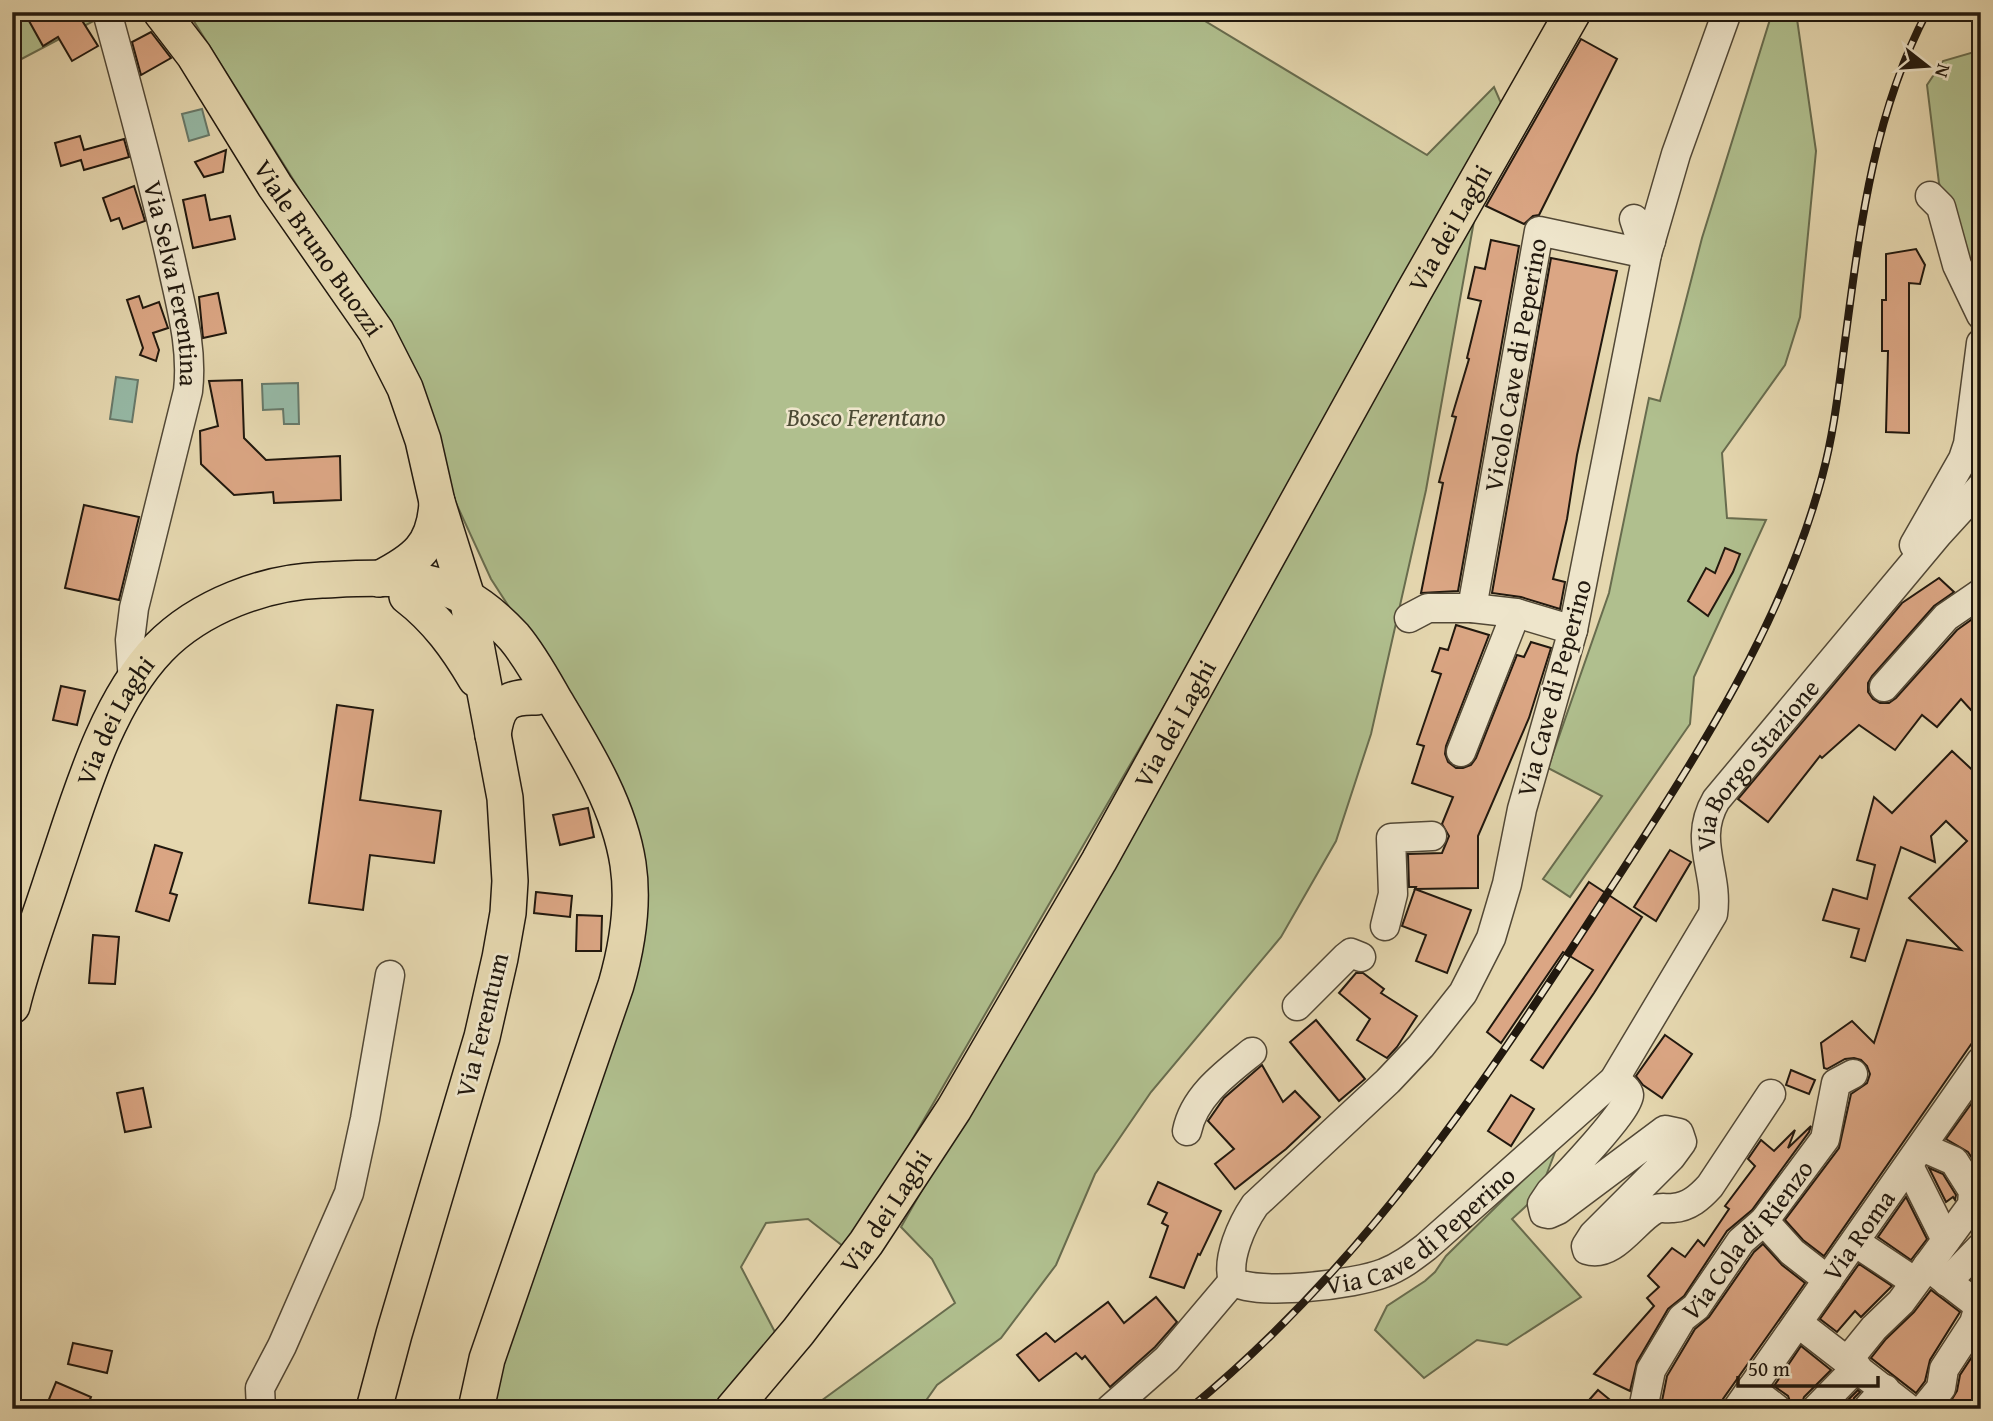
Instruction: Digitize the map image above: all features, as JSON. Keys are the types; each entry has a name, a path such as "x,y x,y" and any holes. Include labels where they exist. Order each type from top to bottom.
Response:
{"main road":[{"name":"Viale Bruno Buozzi","path":"161,12 200,64 275,186 384,344 414,413 438,502"},
{"name":"Via dei Laghi","path":"733,1409 798,1332 866,1243 954,1109 1099,861 1413,293 1573,12"},
{"path":"438,502 433,529 421,552 382,585 438,624 484,692"},
{"path":"438,502 481,584 515,639"},
{"name":"Via Ferentum","path":"374,1409 475,1062 503,944 509,898 510,847 505,797 467,597 438,502"},
{"name":"Via dei Laghi","path":"12,1006 75,812 106,733 134,682 152,656 176,634 240,597 295,582 382,585 427,583 467,597 515,639 584,750 616,820 628,866 628,917 624,955 606,1019 487,1359 476,1409"},
{"name":"Via dei Laghi","path":"382,585 439,608 474,632 584,750"},
{"path":"493,735 502,706 515,698 536,697"}],"street":[{"name":"Via Selva Ferentina","path":"107,12 163,225 190,361 188,391 132,618 130,640 134,682"},
{"name":"Via Cave di Peperino","path":"1614,1080 1437,1238 1396,1268 1373,1277 1321,1286 1257,1289 1233,1281 1231,1274 1234,1257 1246,1219 1255,1205 1406,1063 1447,1016 1479,965 1499,916 1522,809 1573,630 1644,238 1727,12"},
{"path":"1930,196 1941,207 1957,265 1981,315"},
{"name":"Vicolo Cave di Peperino","path":"1472,608 1539,231 1644,238"},
{"path":"1909,571 1909,555 1963,459 1968,444 1981,343"},
{"name":"Via Borgo Stazione","path":"1614,1080 1713,914 1715,900 1705,847 1705,830 1708,814 1716,800 1938,534 1981,487"},
{"path":"1884,687 1946,617 1979,594"},
{"path":"1409,618 1428,608 1472,608 1516,612 1573,630"},
{"path":"1461,752 1516,612"},
{"path":"1385,926 1393,894 1391,838 1432,836"},
{"path":"1297,1006 1351,953 1361,957"},
{"path":"261,1409 260,1388 282,1346 349,1193 390,975"},
{"path":"1187,1131 1189,1121 1202,1099 1218,1081 1252,1052"},
{"name":"Via Roma","path":"1744,1399 1981,1061"},
{"name":"Via Cola di Rienzo","path":"1643,1409 1651,1370 1682,1318 1696,1307 1741,1241 1765,1221 1825,1139 1836,1083 1853,1074"},
{"path":"1614,1080 1626,1089 1629,1096 1627,1105 1613,1124 1550,1192 1542,1204 1544,1213 1558,1210 1665,1130 1679,1133 1682,1142 1671,1157 1593,1235 1586,1246 1590,1252 1613,1244 1655,1210 1685,1206 1700,1196 1710,1186 1771,1094"},
{"path":"1930,1277 1946,1240 1972,1205 1973,1191 1954,1161 1916,1156 1946,1240"},
{"path":"1765,1221 1791,1252 1828,1280"},
{"path":"1855,1242 1930,1277 1979,1306 1974,1322 1944,1369 1941,1388 1924,1409"},
{"path":"1816,1409 1853,1364 1874,1328 1900,1302 1930,1277 1981,1247"},
{"path":"1110,1409 1167,1359 1233,1281"},
{"path":"1798,1323 1853,1364 1876,1399 1909,1409"},
{"path":"1744,1399 1777,1409"}],"green space":[{"path":"12,12 107,12 107,14 12,64"},
{"name":"Bosco Ferentano","path":"188,12 1190,12 1427,155 1494,87 1504,110 1466,187 848,1250 808,1219 766,1223 741,1267 777,1336 720,1409 483,1409 642,860 526,633 491,579 444,477 411,367"},
{"path":"1774,12 1796,12 1816,151 1800,317 1785,365 1722,453 1727,518 1766,520 1694,677 1690,724 1570,897 1543,879 1602,796 1548,768 1609,593 1649,398 1660,401 1702,238"},
{"path":"1981,50 1981,295 1939,183 1927,85 1943,61"},
{"path":"1474,221 1426,490 1371,734 1336,841 1281,937 1151,1092 1095,1174 1056,1265 1001,1338 937,1385 920,1409 810,1409 955,1303 932,1259 901,1227"},
{"path":"1557,1147 1539,1194 1512,1219 1581,1297 1507,1345 1477,1340 1424,1378 1375,1330 1387,1306 1435,1272 1446,1256"}],"shaded area":[{"path":"202,109 209,135 189,141 182,114"},
{"path":"116,377 138,380 132,422 110,419"},
{"path":"298,383 299,424 284,424 283,409 263,410 262,384"}],"building":[{"path":"24,12 91,12 91,17 83,22 98,46 72,61 58,37 43,46"},
{"path":"151,32 171,58 141,75 132,42"},
{"path":"1581,39 1617,59 1539,215 1533,216 1524,224 1486,206"},
{"path":"80,136 84,150 124,139 129,157 84,170 81,160 61,166 55,143"},
{"path":"226,150 223,172 204,177 195,162"},
{"path":"134,186 145,221 123,229 119,218 111,221 103,198"},
{"path":"205,195 210,220 230,216 235,239 193,248 183,200"},
{"path":"1491,240 1519,246 1458,591 1421,593 1443,483 1439,482 1456,417 1452,416 1469,359 1467,358 1481,301 1468,298 1475,267 1485,269"},
{"path":"1916,249 1925,265 1920,284 1909,283 1909,433 1886,432 1888,351 1882,351 1882,300 1886,300 1886,254"},
{"path":"1551,258 1617,271 1553,579 1565,582 1560,609 1521,597 1492,593"},
{"path":"218,293 226,333 203,338 199,297"},
{"path":"139,296 143,308 159,302 168,328 153,333 159,350 156,361 140,355 143,348 127,300"},
{"path":"242,380 244,438 266,460 340,456 341,500 274,503 273,492 234,495 201,464 200,431 218,426 209,381"},
{"path":"84,505 139,517 119,600 65,588"},
{"path":"1725,548 1740,554 1708,616 1688,601 1706,568 1715,573"},
{"path":"1939,578 1954,592 1934,606 1872,676 1868,683 1868,692 1880,703 1889,703 1957,630 1971,620 1981,626 1981,721 1961,699 1937,727 1922,715 1895,750 1859,725 1822,758 1820,756 1768,822 1738,799 1902,603"},
{"path":"1456,625 1489,635 1446,746 1448,762 1456,768 1471,765 1476,758 1517,655 1524,657 1531,642 1551,648 1529,718 1478,836 1478,888 1415,889 1416,887 1409,887 1408,854 1442,853 1449,836 1442,824 1453,797 1412,783 1424,746 1417,744 1441,674 1432,671 1440,648 1448,650"},
{"path":"61,686 85,691 77,725 53,720"},
{"path":"337,705 373,710 360,800 441,811 434,863 370,855 363,910 309,903"},
{"path":"1952,751 1981,778 1981,1030 1824,1256 1803,1240 1785,1220 1839,1148 1851,1094 1867,1083 1870,1074 1861,1060 1854,1058 1824,1068 1821,1043 1852,1021 1874,1043 1907,940 1961,950 1909,898 1967,841 1946,821 1931,836 1935,862 1901,847 1865,961 1851,957 1859,929 1823,920 1833,889 1867,899 1875,865 1857,860 1874,797 1892,813"},
{"path":"588,808 594,837 560,845 553,815"},
{"path":"155,845 182,853 170,893 177,895 169,921 136,911"},
{"path":"1670,850 1691,862 1656,921 1634,907"},
{"path":"1589,882 1642,917 1543,1068 1531,1060 1593,970 1563,952 1501,1043 1487,1032"},
{"path":"1415,889 1471,910 1447,973 1416,961 1426,935 1402,926"},
{"path":"536,892 572,896 570,917 534,913"},
{"path":"577,915 602,916 601,951 576,951"},
{"path":"93,935 119,937 115,984 89,983"},
{"path":"1356,973 1363,973 1384,989 1381,993 1417,1016 1387,1058 1357,1040 1370,1019 1339,993"},
{"path":"1316,1020 1365,1079 1339,1101 1290,1042"},
{"path":"1665,1035 1692,1054 1662,1098 1643,1085 1636,1076"},
{"path":"1262,1065 1283,1102 1295,1091 1320,1117 1286,1149 1235,1189 1215,1164 1234,1149 1208,1121 1224,1098"},
{"path":"1791,1070 1815,1080 1809,1094 1786,1085"},
{"path":"143,1088 151,1127 125,1132 117,1093"},
{"path":"1979,1093 1981,1172 1968,1152 1946,1139"},
{"path":"1511,1095 1534,1109 1511,1146 1488,1131"},
{"path":"1811,1126 1752,1210 1727,1231 1684,1296 1668,1309 1637,1362 1630,1391 1594,1374 1654,1306 1647,1298 1659,1287 1648,1276 1672,1248 1685,1257 1698,1240 1704,1246 1729,1209 1725,1206 1755,1166 1748,1159 1761,1140 1774,1151 1795,1130 1788,1148"},
{"path":"1929,1168 1943,1174 1956,1195 1955,1200 1953,1197 1946,1202"},
{"path":"1158,1182 1221,1211 1200,1255 1198,1254 1184,1288 1150,1277 1168,1226 1162,1223 1167,1213 1148,1204"},
{"path":"1906,1197 1927,1239 1911,1260 1878,1237"},
{"path":"1763,1244 1782,1265 1805,1283 1723,1399 1721,1409 1667,1409 1661,1406 1667,1376 1695,1329 1709,1317 1754,1252"},
{"path":"1859,1264 1892,1286 1861,1317 1855,1311 1837,1332 1820,1319"},
{"path":"1931,1290 1960,1312 1930,1360 1925,1381 1916,1393 1871,1358"},
{"path":"1156,1297 1177,1322 1155,1347 1110,1387 1085,1356 1082,1359 1076,1353 1039,1381 1017,1355 1046,1333 1055,1342 1108,1302 1124,1323"},
{"path":"73,1343 112,1351 107,1373 68,1364"},
{"path":"1981,1343 1981,1409 1946,1409 1957,1391 1960,1375"},
{"path":"1801,1346 1831,1370 1804,1397 1800,1409 1793,1409 1788,1396 1774,1386"},
{"path":"56,1382 91,1397 86,1409 45,1409"},
{"path":"1598,1390 1621,1409 1581,1409"},
{"path":"1858,1390 1860,1392 1854,1398 1851,1409 1839,1409"}],"railway":[{"path":"1189,1409 1253,1353 1312,1294 1367,1232 1418,1168 1515,1034 1561,965 1671,795 1731,694 1783,588 1822,477 1836,409 1871,173 1894,91 1927,12"}]}
